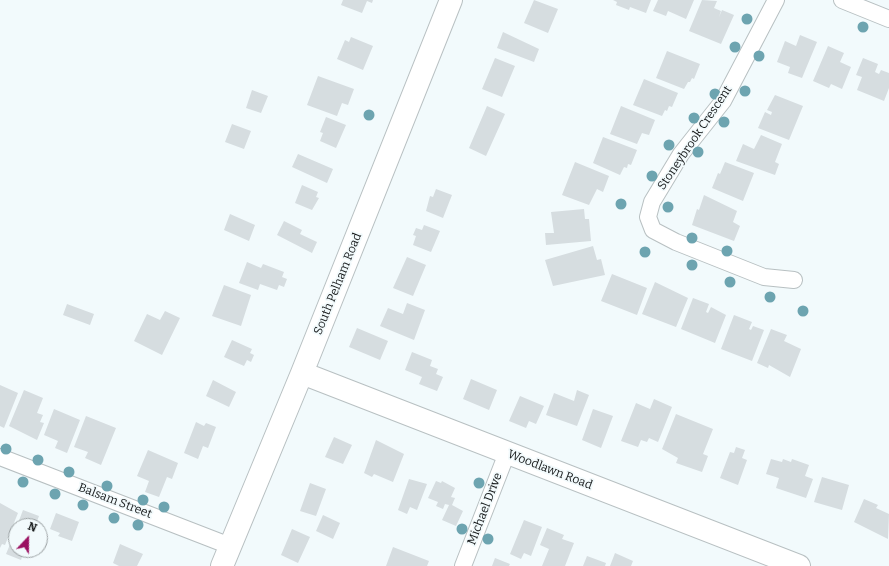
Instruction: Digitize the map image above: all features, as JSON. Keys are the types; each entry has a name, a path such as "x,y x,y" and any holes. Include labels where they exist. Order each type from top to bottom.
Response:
{"main road":[{"name":"South Pelham Road","path":"222,566 302,374 451,0"},
{"name":"Woodlawn Road","path":"302,374 799,566"}],"street":[{"name":"Stoneybrook Crescent","path":"776,0 723,101 678,160 652,202 648,217 653,230 676,242 764,277 794,280"},
{"path":"842,0 889,19"},
{"name":"Michael Drive","path":"463,566 507,453"},
{"name":"Balsam Street","path":"0,457 230,546"}],"building":[{"path":"343,0 373,0 372,3 367,1 362,13 341,5"},
{"path":"534,0 558,9 548,33 524,23"},
{"path":"613,0 651,0 646,13 630,7 629,10 616,5 617,2"},
{"path":"658,0 694,0 686,19 668,11 666,16 653,11"},
{"path":"702,0 717,1 714,8 721,11 719,17 722,10 734,15 721,44 689,31"},
{"path":"503,32 539,49 534,62 497,48"},
{"path":"800,35 817,42 802,78 788,73 790,67 777,62 785,41 796,46"},
{"path":"351,37 373,46 363,70 337,59 345,40 349,42"},
{"path":"828,46 844,53 840,62 851,67 842,89 831,84 829,88 813,81"},
{"path":"667,51 700,64 694,79 692,78 690,82 688,82 684,89 656,78"},
{"path":"495,58 515,66 502,97 482,89"},
{"path":"863,58 878,64 875,72 879,74 881,70 889,73 889,88 884,101 857,90 862,77 856,75"},
{"path":"318,76 354,89 348,105 342,103 337,116 307,105"},
{"path":"644,79 678,93 672,107 669,106 667,111 665,110 662,116 633,105"},
{"path":"252,90 268,96 261,113 246,108"},
{"path":"775,95 803,106 789,140 758,128 765,112 771,115 772,112 767,110"},
{"path":"487,106 505,114 486,156 469,148"},
{"path":"621,106 655,120 649,135 642,133 637,144 610,134"},
{"path":"326,117 346,125 336,148 320,141 323,133 320,132"},
{"path":"232,124 251,131 244,149 225,142"},
{"path":"761,135 782,144 775,162 779,164 775,175 736,161 743,144 754,149"},
{"path":"603,137 637,150 631,165 628,164 627,168 624,167 620,175 593,163"},
{"path":"298,154 333,169 327,183 292,167"},
{"path":"575,162 609,176 603,192 597,189 589,205 562,195"},
{"path":"725,162 754,173 743,201 712,188 718,173 720,174"},
{"path":"302,185 318,192 316,197 319,198 312,210 295,203"},
{"path":"436,189 452,195 443,218 426,211 430,196 433,197"},
{"path":"704,195 737,211 733,222 740,226 734,241 692,225 697,209 699,210"},
{"path":"584,209 585,219 589,219 591,241 546,245 545,233 554,233 551,212"},
{"path":"230,214 255,225 249,241 224,230"},
{"path":"284,221 302,230 300,234 317,242 312,253 277,235"},
{"path":"424,225 440,231 431,252 413,245 416,236 413,235 416,228 422,230"},
{"path":"593,246 597,260 601,259 605,275 553,286 545,260"},
{"path":"407,257 426,265 413,296 393,288"},
{"path":"247,262 261,268 263,264 284,272 282,277 287,279 284,287 279,285 277,290 260,284 258,290 239,283"},
{"path":"612,274 647,288 637,315 601,301"},
{"path":"655,282 688,298 676,327 642,314"},
{"path":"224,285 251,295 241,326 212,316"},
{"path":"693,298 709,304 706,312 708,313 711,307 726,315 715,343 681,329"},
{"path":"407,303 425,310 414,340 380,326 388,308 403,314"},
{"path":"67,304 94,314 90,325 63,315"},
{"path":"165,311 180,318 162,355 134,341 147,314 160,320"},
{"path":"734,315 752,322 749,329 751,330 753,326 764,330 752,361 721,349"},
{"path":"357,328 388,341 380,360 349,347"},
{"path":"771,329 787,335 784,341 801,349 790,377 769,365 768,368 757,363"},
{"path":"232,340 252,349 250,353 254,355 251,362 247,360 244,366 224,357"},
{"path":"412,352 432,360 430,366 438,369 436,374 443,377 437,391 419,384 422,377 405,370"},
{"path":"471,379 497,390 489,410 463,399"},
{"path":"213,380 236,392 229,407 206,396"},
{"path":"0,385 18,393 4,428 0,426"},
{"path":"24,390 43,398 37,413 43,415 40,422 44,423 37,440 9,426"},
{"path":"577,390 589,395 577,426 546,415 554,393 574,401"},
{"path":"520,396 544,406 536,424 529,421 526,428 509,421"},
{"path":"654,399 672,407 658,442 649,438 647,442 641,440 638,447 621,441 636,403 650,409"},
{"path":"54,409 80,420 67,453 55,448 58,441 44,435"},
{"path":"593,409 613,416 601,448 582,440"},
{"path":"676,414 713,429 703,454 708,456 702,472 676,463 678,458 662,449"},
{"path":"86,416 116,428 101,465 85,458 88,452 74,447"},
{"path":"196,422 204,426 206,423 216,427 208,448 203,446 198,459 184,453"},
{"path":"334,437 352,445 343,464 325,457"},
{"path":"376,440 404,454 393,482 374,474 372,477 364,473"},
{"path":"736,447 745,450 742,458 747,460 738,485 720,478 730,452 734,453"},
{"path":"148,450 178,463 172,479 167,477 159,497 145,492 149,481 137,476"},
{"path":"771,459 782,462 783,459 791,462 792,459 809,465 805,476 813,479 806,498 776,488 779,478 766,474"},
{"path":"822,477 849,485 842,510 814,502"},
{"path":"409,479 427,484 417,510 410,507 407,514 398,510"},
{"path":"436,481 441,483 442,481 455,488 451,497 455,498 452,505 463,511 456,526 442,520 449,505 445,504 443,509 436,506 438,502 428,498"},
{"path":"310,483 326,489 316,516 300,511"},
{"path":"864,499 878,505 876,508 889,514 888,539 854,522"},
{"path":"0,503 18,513 16,518 8,518 8,538 5,545 2,544 0,548"},
{"path":"23,510 39,516 38,518 20,518"},
{"path":"56,513 79,522 72,541 58,536 60,533 50,529"},
{"path":"323,515 340,523 333,539 316,531"},
{"path":"524,520 542,527 531,556 524,553 521,559 510,554"},
{"path":"547,528 564,535 562,539 574,543 565,566 542,566 549,549 540,545"},
{"path":"292,529 310,537 298,563 281,555"},
{"path":"120,544 143,554 137,566 119,566 113,563"},
{"path":"393,547 429,561 427,566 386,566"},
{"path":"615,553 633,561 631,566 610,566"},
{"path":"587,556 606,563 605,566 583,566"},
{"path":"495,558 510,564 509,566 492,566"}]}
